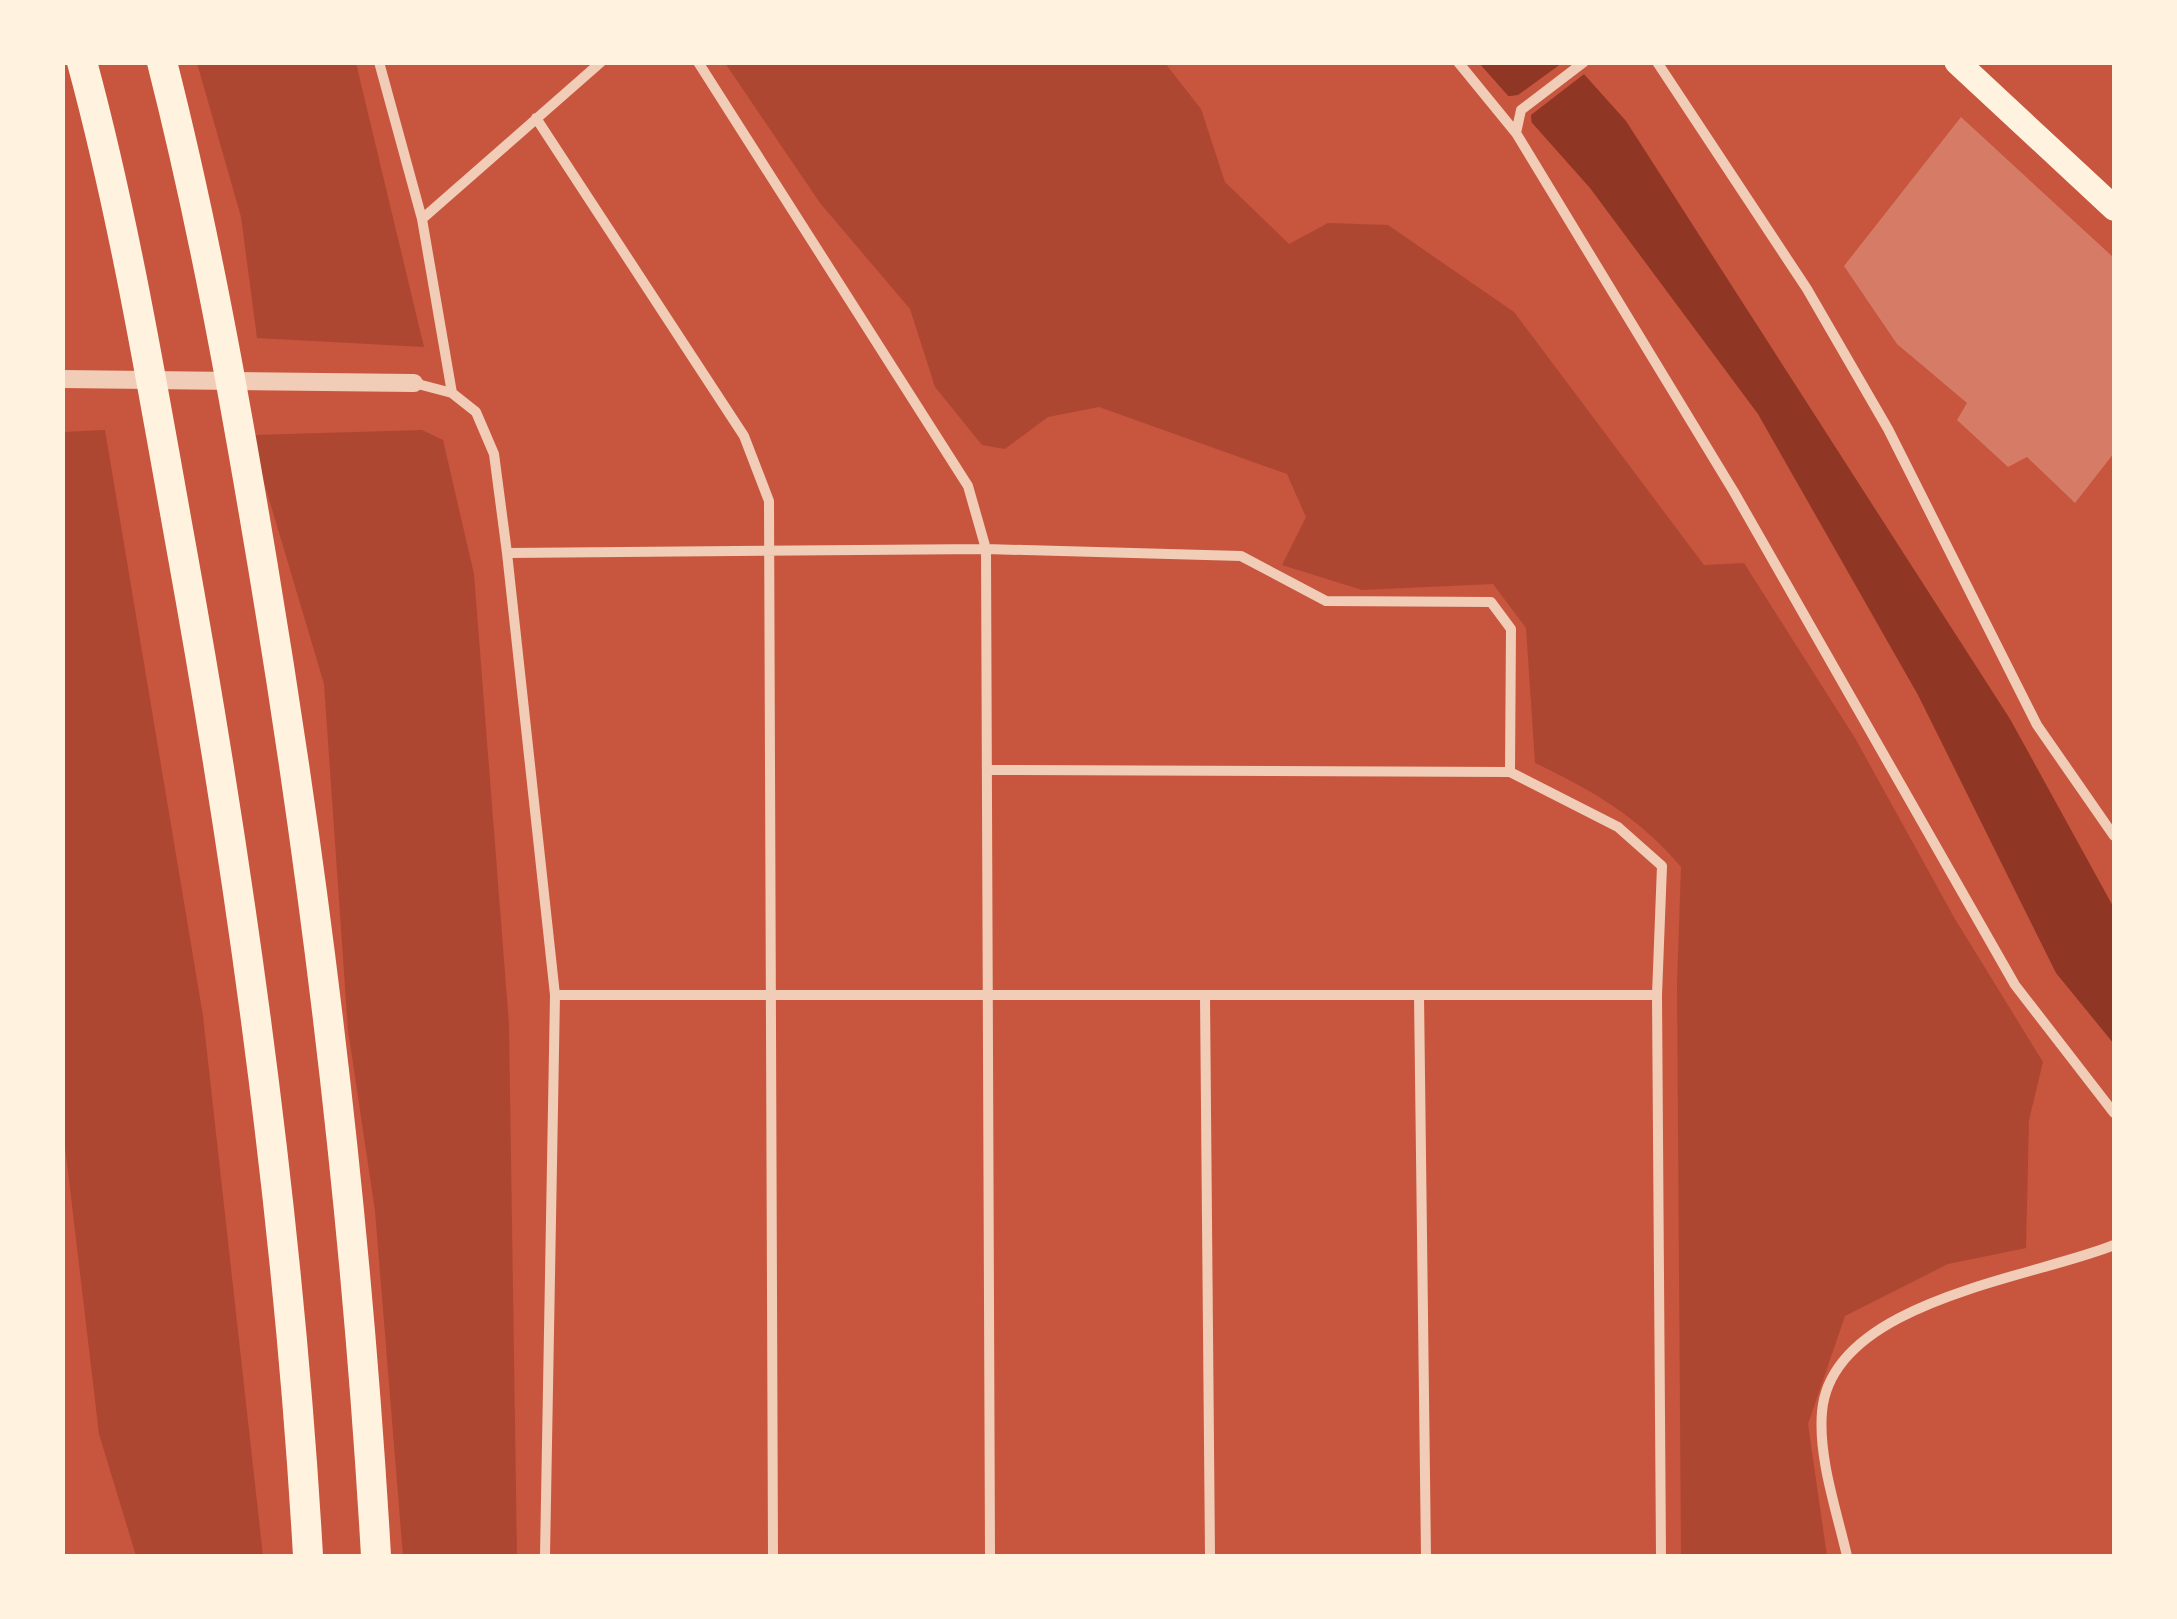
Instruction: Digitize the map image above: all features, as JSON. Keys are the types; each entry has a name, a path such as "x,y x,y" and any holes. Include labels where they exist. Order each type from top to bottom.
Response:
{"highway":[{"path":"82,62 142,332 239,898 273,1170 308,1556"},
{"path":"162,62 222,324 291,736 338,1110 376,1556"}],"main road":[{"path":"1957,62 2114,208"}],"street":[{"path":"380,62 422,218 452,393"},
{"path":"422,218 600,62"},
{"path":"698,62 968,486 986,549 990,1556"},
{"path":"1458,62 1516,134 1734,492 2015,985 2114,1113"},
{"path":"1516,134 1521,110 1584,62"},
{"path":"1658,62 1807,289 1888,429 2037,725 2114,836"},
{"path":"536,118 744,436 769,501 773,1556"},
{"path":"62,378 414,383 452,393 476,412 494,454 555,995 545,1556"},
{"path":"507,553 986,549 1240,556 1326,601 1491,602 1511,629 1510,772"},
{"path":"986,770 1510,772 1618,827 1662,866 1657,995 1661,1556"},
{"path":"555,995 1657,995"},
{"path":"1205,996 1210,1556"},
{"path":"1419,996 1426,1556"},
{"path":"1847,1556 1830,1485 1822,1411 1841,1360 1891,1324 1970,1287 2078,1260 2114,1246"}],"shaded area":[{"path":"197,63 356,63 424,347 257,338 241,217"},
{"path":"725,63 1165,63 1201,109 1225,182 1289,244 1328,223 1388,225 1514,312 1704,565 1744,563 1855,738 1955,919 2043,1062 2029,1120 2026,1248 1948,1264 1845,1316 1808,1424 1827,1556 1681,1556 1677,985 1681,867 1649,834 1614,807 1535,763 1526,628 1493,584 1362,590 1282,565 1306,517 1287,474 1099,407 1048,417 1005,449 982,445 935,387 910,309 820,203"},
{"path":"1479,63 1574,63 1626,121 2010,719 2114,908 2114,1044 2056,973 1918,695 1758,414 1590,188"},
{"path":"105,430 203,1016 263,1556 136,1556 99,1434 63,1129 62,432"},
{"path":"422,430 443,440 474,574 509,1024 517,1556 403,1556 375,1211 348,1030 324,684 250,435"}],"pier":[{"path":"1581,62 1588,71 1531,115 1532,129 1503,97 1518,95 1562,63"}],"building":[{"path":"1961,117 2114,258 2114,453 2075,503 2027,457 2008,467 1957,420 1967,403 1897,344 1844,266"}]}
